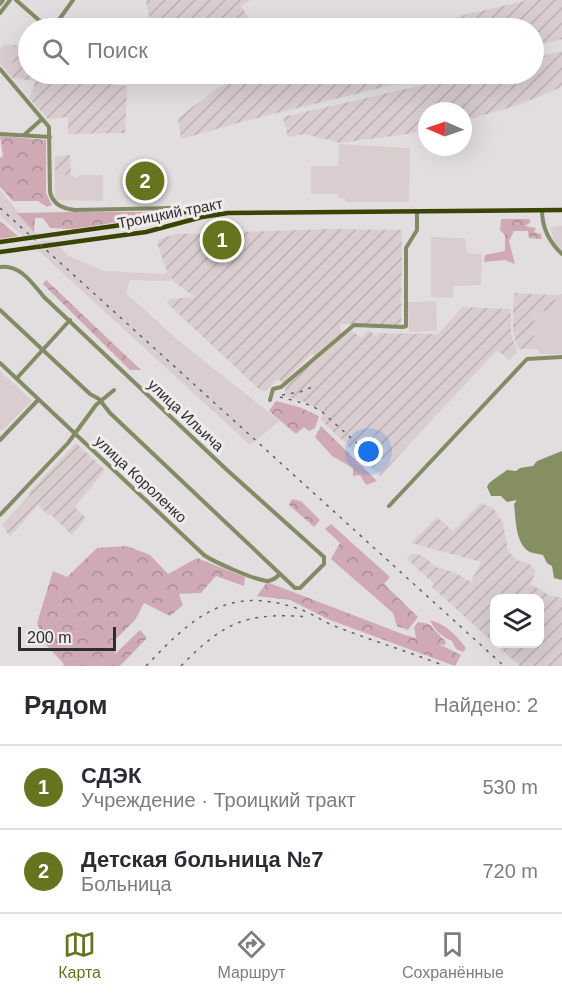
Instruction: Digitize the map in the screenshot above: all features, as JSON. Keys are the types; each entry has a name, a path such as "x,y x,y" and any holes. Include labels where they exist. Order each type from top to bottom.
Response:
{"main road":[{"path":"0,242 172,216 192,210 228,213"},
{"name":"Троицкий тракт","path":"0,252 146,232 202,217 228,213 562,210"}],"street":[{"path":"0,4 3,0"},
{"path":"0,13 10,0"},
{"path":"16,0 36,18"},
{"path":"60,18 73,0"},
{"path":"0,69 50,127 50,192 54,201 62,207 75,210 172,208 192,210"},
{"path":"23,135 42,119"},
{"path":"0,134 50,137"},
{"path":"172,208 175,213 172,216"},
{"path":"542,210 545,230 554,247 562,254"},
{"path":"270,400 273,389 281,387 354,325 406,326 406,248 417,230 417,212"},
{"name":"улица Ильича","path":"0,267 10,267 22,273 227,470 324,557 324,564 298,588 280,574"},
{"path":"0,310 90,394 99,399 280,574"},
{"path":"17,378 70,320"},
{"path":"389,506 527,359 562,357"},
{"name":"улица Короленко","path":"0,363 210,559 267,581 280,574"},
{"path":"0,515 68,443 100,402 114,390"},
{"path":"0,440 38,400"}],"shaded area":[{"path":"146,0 251,0 241,6 249,18 149,18"},
{"path":"528,0 562,0 562,39 544,44 544,18 452,18"},
{"path":"4,44 13,45 12,78 0,64 0,48"},
{"path":"13,45 18,45 18,79 12,78"},
{"path":"562,51 562,87 515,106 472,118 472,102 418,102 418,132 340,143 305,134 288,137 283,117 427,84 544,84 544,56"},
{"path":"35,84 127,86 125,133 68,134 68,117 48,119 29,98"},
{"path":"226,84 396,84 181,139 178,118"},
{"path":"339,144 410,148 409,202 346,202 344,198 338,198 338,194 311,194 311,166 338,166"},
{"path":"70,155 71,175 55,175 55,156"},
{"path":"55,175 71,175 77,178 79,175 103,175 103,201 55,200"},
{"path":"0,190 37,235 24,237 0,216"},
{"path":"562,226 562,251 554,244 551,227"},
{"path":"330,229 402,230 401,325 340,324 341,334 315,356 312,353 283,383 278,379 266,391 260,390 167,303 170,299 195,297 173,281 167,272 157,243 160,239 175,234"},
{"path":"431,237 465,238 467,253 482,254 481,285 454,286 453,298 431,297"},
{"path":"52,241 69,256 104,271 164,274 167,272 172,281 130,280 126,293 179,341 280,421 250,445 30,243"},
{"path":"515,293 555,295 556,311 535,311 534,349 518,349 513,333"},
{"path":"562,294 562,354 540,354 538,349 534,349 535,311 555,311 555,295"},
{"path":"436,301 437,331 409,332 408,302"},
{"path":"462,307 511,309 511,333 517,352 509,360 497,350 380,476 320,419 324,414 308,403 284,396 286,387 309,363 311,365 351,330 361,338 369,330 377,337 378,333 438,334"},
{"path":"0,371 32,401 2,431 0,430"},
{"path":"76,443 105,470 75,507 86,518 72,535 38,505 10,537 2,525 30,495 28,493"},
{"path":"562,451 561,580 554,578 552,566 547,563 543,555 527,550 523,545 516,525 514,504 517,500 507,502 501,496 491,496 487,487 507,470 516,471 533,466 537,461"},
{"path":"481,503 493,508 503,523 508,551 517,560 529,564 536,571 530,584 549,595 562,598 562,666 520,666 500,648 544,648 544,594 490,594 490,639 432,587 434,584 407,559 412,553 423,556 436,567 456,573 471,582 481,562 411,543 437,517 453,531"}],"green space":[{"path":"0,136 46,140 46,193 52,205 47,207 38,201 13,201 0,187 0,158 3,156"},
{"path":"139,186 152,186 152,198 139,198"},
{"path":"163,212 164,215 73,229 50,228 43,218 35,218 34,232 17,213"},
{"path":"501,219 529,219 531,222 525,226 536,228 534,232 541,234 542,239 529,238 528,231 514,231 509,241 515,264 505,260 484,262 485,255 505,251 505,235 500,230"},
{"path":"0,221 18,236 0,239"},
{"path":"46,280 141,370 130,370 43,284"},
{"path":"276,401 299,407 319,416 315,428 309,431 304,427 296,434 269,411"},
{"path":"321,426 377,481 366,485 360,475 353,476 353,468 332,456 315,437"},
{"path":"292,499 301,501 320,520 314,527 289,505"},
{"path":"331,524 390,577 384,584 418,617 408,630 397,626 393,613 331,559 340,543 325,529"},
{"path":"127,546 150,555 168,574 197,558 245,577 244,586 216,576 201,593 179,594 183,605 170,616 144,603 135,620 116,639 115,654 140,630 147,638 120,666 63,666 64,664 45,644 37,623 53,571 67,577 97,548"},
{"path":"267,582 416,638 414,627 418,622 429,624 446,642 445,645 439,644 461,655 455,666 330,620 290,600 257,596"},
{"path":"430,620 446,627 454,634 466,648 463,652 456,649 452,641 439,633"}],"railway":[{"path":"0,208 504,666"},
{"path":"282,395 300,392 315,386"},
{"path":"280,397 310,405 321,411 379,463"},
{"path":"146,666 195,620 212,610 249,601 271,602 301,610 337,627 445,666"},
{"path":"181,666 224,629 238,623 269,616 309,617"}],"place":[{"name":"Детская больница №7","path":"145,181"},
{"name":"СДЭК","path":"222,240"}]}
